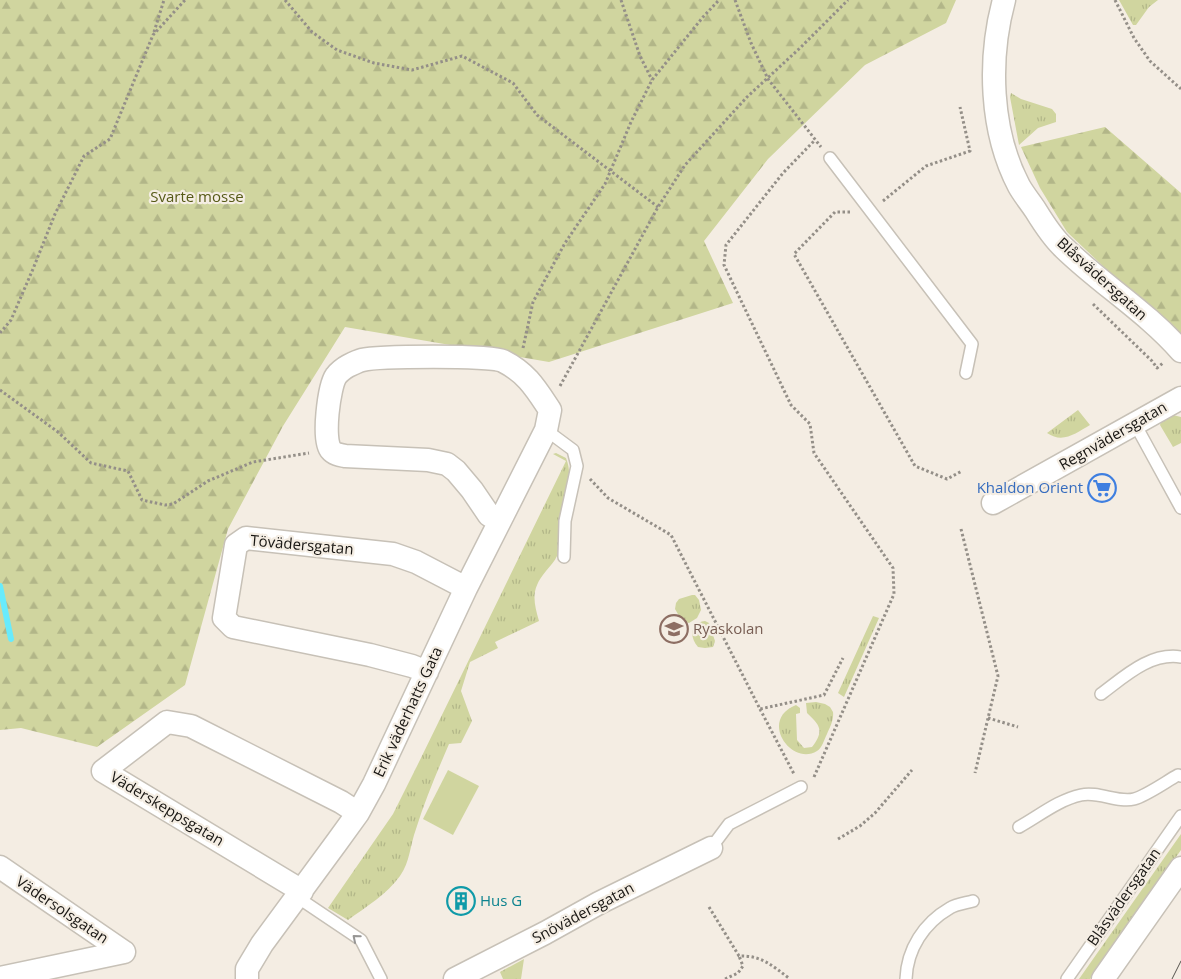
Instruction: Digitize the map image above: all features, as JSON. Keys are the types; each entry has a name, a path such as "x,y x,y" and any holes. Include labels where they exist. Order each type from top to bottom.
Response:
{"street":[{"name":"Blåsvädersgatan","path":"1004,0 1000,13 994,65 996,111 1005,150 1019,185 1062,247 1133,307 1181,351"},
{"path":"500,520 489,516 456,470 446,464 428,460 345,456 331,450 326,439 330,392 336,376 348,366 362,360 380,358 486,358 501,360 519,370 532,382 548,420"},
{"name":"Regnvädersgatan","path":"993,503 1181,398"},
{"name":"Erik väderhatts Gata","path":"247,979 247,969 252,959 358,813 374,784 466,588 548,420"},
{"name":"Tövädersgatan","path":"427,672 370,655 233,627 224,618 236,545 246,538 393,554 416,562 466,588"},
{"name":"Väderskeppsgatan","path":"299,894 103,771 167,722 175,723 190,726 342,802 358,813"},
{"name":"Snövädersgatan","path":"456,979 546,933 599,903 711,848"},
{"name":"Vädersolsgatan","path":"0,868 124,952 0,978"},
{"name":"Blåsvädersgatan","path":"1103,979 1181,868"}],"lane":[{"path":"830,158 972,344 966,373"},
{"path":"548,420 573,450 577,466 566,521 564,557"},
{"path":"1135,424 1181,508"},
{"path":"1101,694 1136,668 1154,660 1176,656 1181,657"},
{"path":"1019,827 1061,802 1082,795 1135,799 1178,775 1181,776"},
{"path":"711,848 729,824 801,787"},
{"name":"Blåsvädersgatan","path":"1067,979 1181,816"},
{"path":"299,894 361,940 381,979"},
{"path":"906,979 909,954 915,942 932,921 951,906 973,902"}],"path":[{"path":"0,333 11,320 55,214 84,156 110,139 153,35 164,0"},
{"path":"153,35 185,0"},
{"path":"285,0 312,32 337,50 374,63 412,70 462,56 494,71 513,82 537,115 658,207"},
{"path":"621,0 640,56 652,80"},
{"path":"519,370 533,302 565,243 605,184 631,122 652,80 719,0"},
{"path":"735,0 768,79 830,158"},
{"path":"548,420 556,394 658,207 685,165 748,97 848,0"},
{"path":"1115,0 1134,38 1150,61 1181,89"},
{"path":"960,107 970,151 926,166 871,211 835,212 794,254 915,466 947,479 962,471"},
{"path":"577,466 608,498 671,536 801,787 812,781 894,594 893,568 814,453 810,424 791,405 724,265 726,245 783,173 815,140"},
{"path":"0,390 58,432 91,463 128,471 142,500 165,505 173,504 208,481 253,462 331,450"},
{"path":"961,529 998,676 975,773"},
{"path":"760,708 824,695 843,658"},
{"path":"988,718 1018,727"},
{"path":"838,840 860,826 875,813 912,770"},
{"path":"709,907 739,956 743,966 738,973 725,979"},
{"path":"739,956 752,956 770,964 790,979"}],"green space":[{"name":"Svarte mosse","path":"0,0 956,0 946,23 865,65 768,159 704,241 733,303 549,362 345,327 283,426 228,529 185,685 97,747 21,728 0,730"},
{"path":"1119,0 1158,0 1149,7 1136,25 1133,25"},
{"path":"1011,93 1021,99 1052,109 1056,114 1056,122 1038,128 1019,145 1010,97"},
{"path":"1105,127 1181,193 1181,340 1067,232 1040,188 1021,147"},
{"path":"1078,410 1090,425 1064,437 1058,438 1047,433"},
{"path":"1173,415 1181,417 1181,443 1173,447 1160,425 1161,422"},
{"path":"556,453 566,458 569,483 559,529 557,556 541,577 536,589 535,607 539,621 495,642 498,648 470,662 461,691 472,721 461,743 449,744 423,807 403,871 395,883 383,894 348,920 328,908 393,814 566,461 553,454"},
{"path":"695,595 699,600 701,610 697,618 689,623 682,621 675,609 679,599"},
{"path":"873,616 879,618 844,697 838,693"},
{"path":"705,621 709,623 715,641 713,647 698,647 693,639 692,631 696,624"},
{"path":"816,702 830,707 833,712 832,723 819,750 807,754 798,753 783,740 779,730 780,721 785,712 796,705 800,708 800,713 796,714 797,740 804,748 812,747 818,737 819,729 818,725 807,713 806,703"},
{"path":"448,770 479,786 453,835 423,819"},
{"path":"1181,834 1181,850 1090,979 1079,979"},
{"path":"524,959 521,979 503,979 500,972"}],"waterway":[{"path":"0,586 11,639"}],"tram line":[{"path":"1172,979 1181,961"}],"place":[{"name":"Khaldon Orient","path":"1102,488"},
{"name":"Ryaskolan","path":"674,629"},
{"name":"Hus G","path":"461,901"}]}
